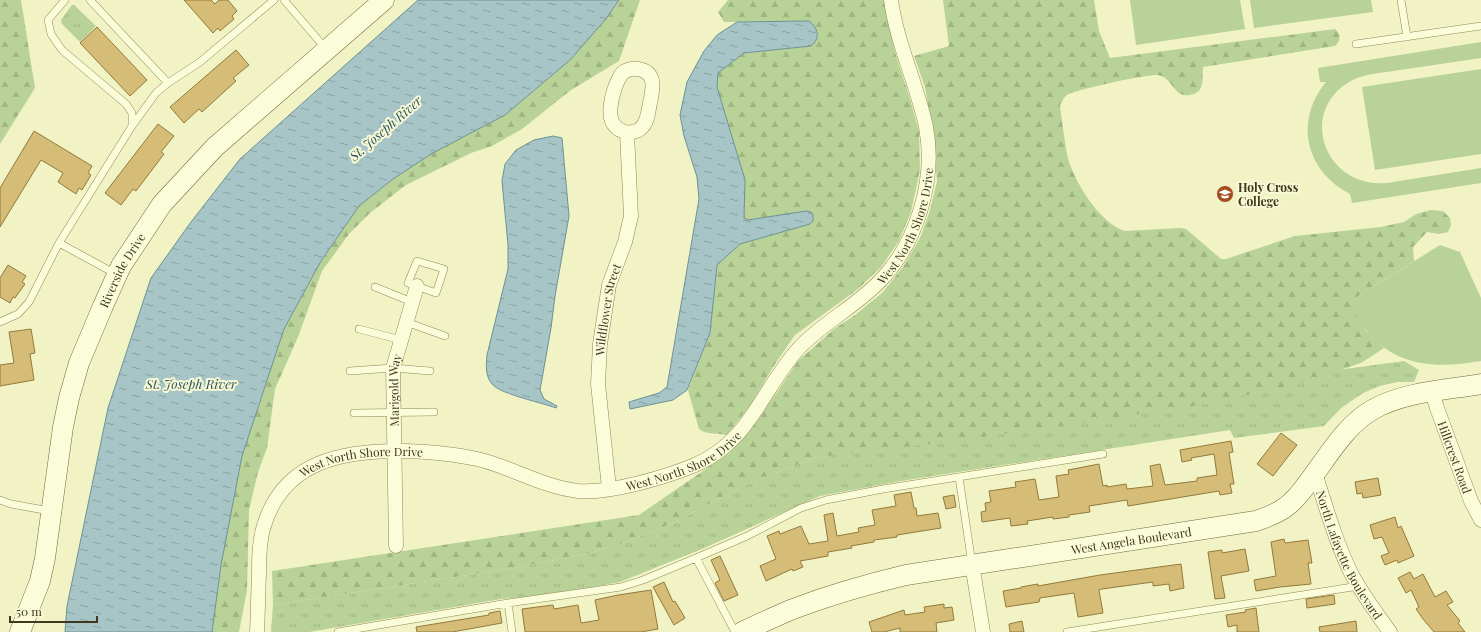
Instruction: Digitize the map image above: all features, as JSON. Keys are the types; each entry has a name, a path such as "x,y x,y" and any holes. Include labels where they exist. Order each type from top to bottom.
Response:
{"street":[{"name":"Riverside Drive","path":"20,632 40,581 45,558 63,427 69,398 79,363 117,275 139,238 162,204 215,147 384,0"},
{"name":"West North Shore Drive","path":"257,632 259,550 263,529 276,498 288,484 302,472 323,461 345,454 372,451 436,452 462,455 513,470 557,487 578,491 592,491 643,482 693,466 707,459 728,444 748,422 782,370 802,345 871,290 890,269 901,254 917,220 922,202 927,171 926,128 898,36 891,0"},
{"name":"Wildflower Street","path":"609,488 598,384 600,344 609,285 625,242 631,216 627,133"},
{"name":"Marigold Way","path":"396,546 393,368 417,286"},
{"name":"West Angela Boulevard","path":"742,632 792,610 867,584 906,575 1256,521 1284,508 1302,491 1349,429 1372,410 1392,401 1432,392 1481,384"},
{"name":"Hillcrest Road","path":"1432,392 1471,501 1481,520"},
{"name":"North Lafayette Boulevard","path":"1315,473 1342,554 1359,586 1390,632"},
{"path":"972,564 983,632"}],"lane":[{"path":"65,0 48,20 51,34 62,50 126,104 132,113 132,126"},
{"path":"90,0 168,83"},
{"path":"0,322 18,314 29,302 60,243 132,126 156,93 168,83 200,62 274,0"},
{"path":"284,0 327,49"},
{"path":"1401,0 1407,37"},
{"path":"1356,44 1481,26"},
{"path":"60,243 117,275"},
{"path":"417,261 444,269 436,293 417,286 408,283 417,261"},
{"path":"375,288 412,302"},
{"path":"406,322 445,336"},
{"path":"359,329 401,340"},
{"path":"350,371 393,368 430,371"},
{"path":"354,413 434,412"},
{"path":"338,632 508,603 621,587 643,580 696,558 747,536 801,508 826,500 883,489 1103,454"},
{"path":"959,477 972,564"},
{"path":"0,500 11,504 52,511"},
{"path":"696,558 735,632"},
{"path":"1067,632 1359,586"},
{"path":"508,603 512,632"}],"green space":[{"path":"0,0 21,0 35,88 0,144"},
{"path":"619,0 640,0 619,61 571,90 522,129 492,146 471,153 406,185 370,213 349,234 322,271 298,337 275,389 267,448 258,472 249,510 247,590 239,632 212,632 221,565 242,456 284,329 321,261 359,206 393,179 431,154 505,115 570,60 605,20"},
{"path":"728,0 886,0 895,52 919,132 920,170 911,212 899,241 881,267 858,289 795,335 773,367 751,404 727,435 709,433 699,429 688,390 710,333 717,265 740,244 810,224 748,220 744,218 745,180 717,87 717,73 744,53 811,46 809,21 724,22 718,12"},
{"path":"943,0 1094,0 1099,31 1110,58 1335,29 1340,37 1335,46 1203,67 1203,79 1200,90 1194,94 1181,94 1177,92 1163,77 1151,75 1096,86 1067,95 1060,105 1065,142 1070,164 1081,188 1088,199 1106,220 1125,231 1186,229 1221,259 1226,259 1295,236 1381,227 1404,222 1416,214 1431,210 1443,211 1450,218 1451,225 1448,232 1439,234 1427,232 1413,247 1414,261 1355,298 1365,330 1384,348 1361,363 1292,386 1193,406 956,441 817,457 747,484 673,523 626,542 591,553 514,568 273,605 272,571 639,515 729,453 763,413 798,361 834,329 855,315 882,293 903,267 921,236 930,210 937,181 933,134 925,87 914,56 949,46"},
{"path":"1130,0 1240,0 1245,29 1136,45"},
{"path":"1250,0 1371,0 1373,12 1254,28"},
{"path":"72,5 74,5 96,26 80,42 62,24 61,20"},
{"path":"1481,42 1481,58 1374,74 1349,82 1333,96 1324,112 1322,130 1326,147 1334,162 1348,174 1366,182 1387,183 1481,168 1481,183 1352,203 1350,194 1335,184 1323,172 1314,159 1309,144 1308,129 1310,113 1316,97 1326,82 1320,82 1318,68"},
{"path":"1481,69 1481,154 1375,170 1362,87"},
{"path":"1440,245 1460,252 1481,298 1481,361 1448,365 1417,362 1403,358 1389,351 1377,342 1363,327 1353,311 1355,298"},
{"path":"1404,361 1419,370 1414,382 1397,382 1380,386 1363,393 1341,408 1324,426 1234,438 1230,430 901,481 820,496 702,549 620,582 549,595 501,599 309,632 271,632 273,605 514,568 591,553 626,542 673,523 747,484 817,457 863,435"}],"water":[{"name":"St. Joseph River","path":"418,0 619,0 605,20 570,60 505,115 431,154 393,179 359,206 321,261 284,329 242,456 221,565 212,632 65,632 67,606 108,408 151,278 191,222 240,159"},
{"path":"809,21 815,27 817,33 816,40 811,46 744,53 718,73 717,87 745,180 744,218 748,220 806,211 811,212 813,215 813,221 810,224 740,244 717,265 710,333 687,390 673,400 630,409 629,402 659,393 667,387 699,199 697,177 684,136 680,115 687,82 704,51 717,35 737,22"},
{"path":"553,136 562,138 569,216 540,390 544,399 557,406 556,408 504,392 497,388 490,382 486,367 487,355 508,269 508,245 502,181 505,164 516,150 534,140"}],"building":[{"path":"184,0 211,0 215,4 219,0 228,0 237,11 232,16 234,19 220,31 218,28 213,33"},
{"path":"97,27 147,80 130,96 80,43"},
{"path":"236,50 249,65 233,78 236,81 202,112 199,109 184,123 170,107"},
{"path":"158,124 174,136 161,152 164,154 136,191 133,189 121,205 105,193"},
{"path":"34,131 92,166 88,173 91,175 82,190 79,188 76,194 58,182 63,173 41,160 0,227 0,188"},
{"path":"8,265 26,276 22,282 25,284 15,298 13,297 10,303 0,297 0,278"},
{"path":"31,329 35,353 30,354 34,380 0,386 0,365 14,363 9,332"},
{"path":"1281,433 1297,445 1273,476 1257,464"},
{"path":"1231,441 1233,452 1229,453 1234,484 1230,484 1232,493 1220,495 1219,491 1128,506 1127,500 1089,506 1090,512 1069,515 1069,517 1053,519 1053,517 1027,521 1028,524 1011,526 1010,518 982,522 981,512 986,511 985,503 991,502 989,491 1016,487 1015,482 1035,479 1039,500 1059,497 1056,476 1069,474 1068,470 1099,464 1103,486 1107,485 1107,487 1126,484 1127,489 1153,486 1150,466 1160,464 1165,485 1197,481 1197,478 1217,475 1214,454 1191,458 1192,460 1182,462 1180,450"},
{"path":"1378,478 1381,495 1363,498 1362,493 1357,494 1355,482"},
{"path":"911,492 917,516 938,513 941,528 897,535 897,537 874,540 874,542 851,546 852,548 828,552 828,556 800,561 803,567 793,571 792,569 766,581 760,566 776,559 767,536 779,531 780,534 801,526 809,544 828,541 824,515 833,513 837,536 859,532 858,528 875,525 872,510 896,506 894,495"},
{"path":"954,495 956,507 946,509 943,497"},
{"path":"1395,517 1398,528 1401,526 1414,556 1398,563 1397,560 1385,565 1381,556 1389,553 1382,537 1374,539 1370,525"},
{"path":"1284,539 1285,543 1308,540 1312,563 1308,563 1311,584 1256,591 1254,580 1276,576 1271,542"},
{"path":"1245,549 1249,571 1221,576 1225,598 1215,599 1208,552 1222,550 1222,553"},
{"path":"720,556 738,595 724,601 715,583 720,580 711,560"},
{"path":"1181,564 1184,588 1170,591 1169,584 1153,586 1153,582 1102,589 1099,590 1103,613 1078,617 1074,593 1040,598 1039,602 1006,607 1003,591 1038,584 1038,586 1100,575"},
{"path":"1410,572 1414,579 1423,574 1435,597 1446,591 1453,602 1447,605 1460,621 1458,623 1465,632 1434,632 1416,609 1419,607 1411,590 1406,593 1398,578"},
{"path":"664,582 673,602 675,601 685,618 674,625 653,587"},
{"path":"651,590 658,629 641,632 525,632 522,609 553,605 554,609 578,605 581,623 599,620 595,600"},
{"path":"1334,595 1335,604 1307,608 1306,599"},
{"path":"944,604 944,608 952,607 954,620 936,623 937,632 900,632 900,628 884,632 872,632 869,622 904,610 905,615 925,612 924,607"},
{"path":"1256,608 1259,632 1237,632 1237,625 1228,627 1226,615 1246,612 1245,610"},
{"path":"500,611 502,623 452,632 417,632 416,627 489,615 489,613"},
{"path":"1022,621 1024,632 1010,632 1009,624"},
{"path":"1356,621 1357,632 1320,632 1319,627"}],"place":[{"name":"Holy Cross College","path":"1225,194"}]}
